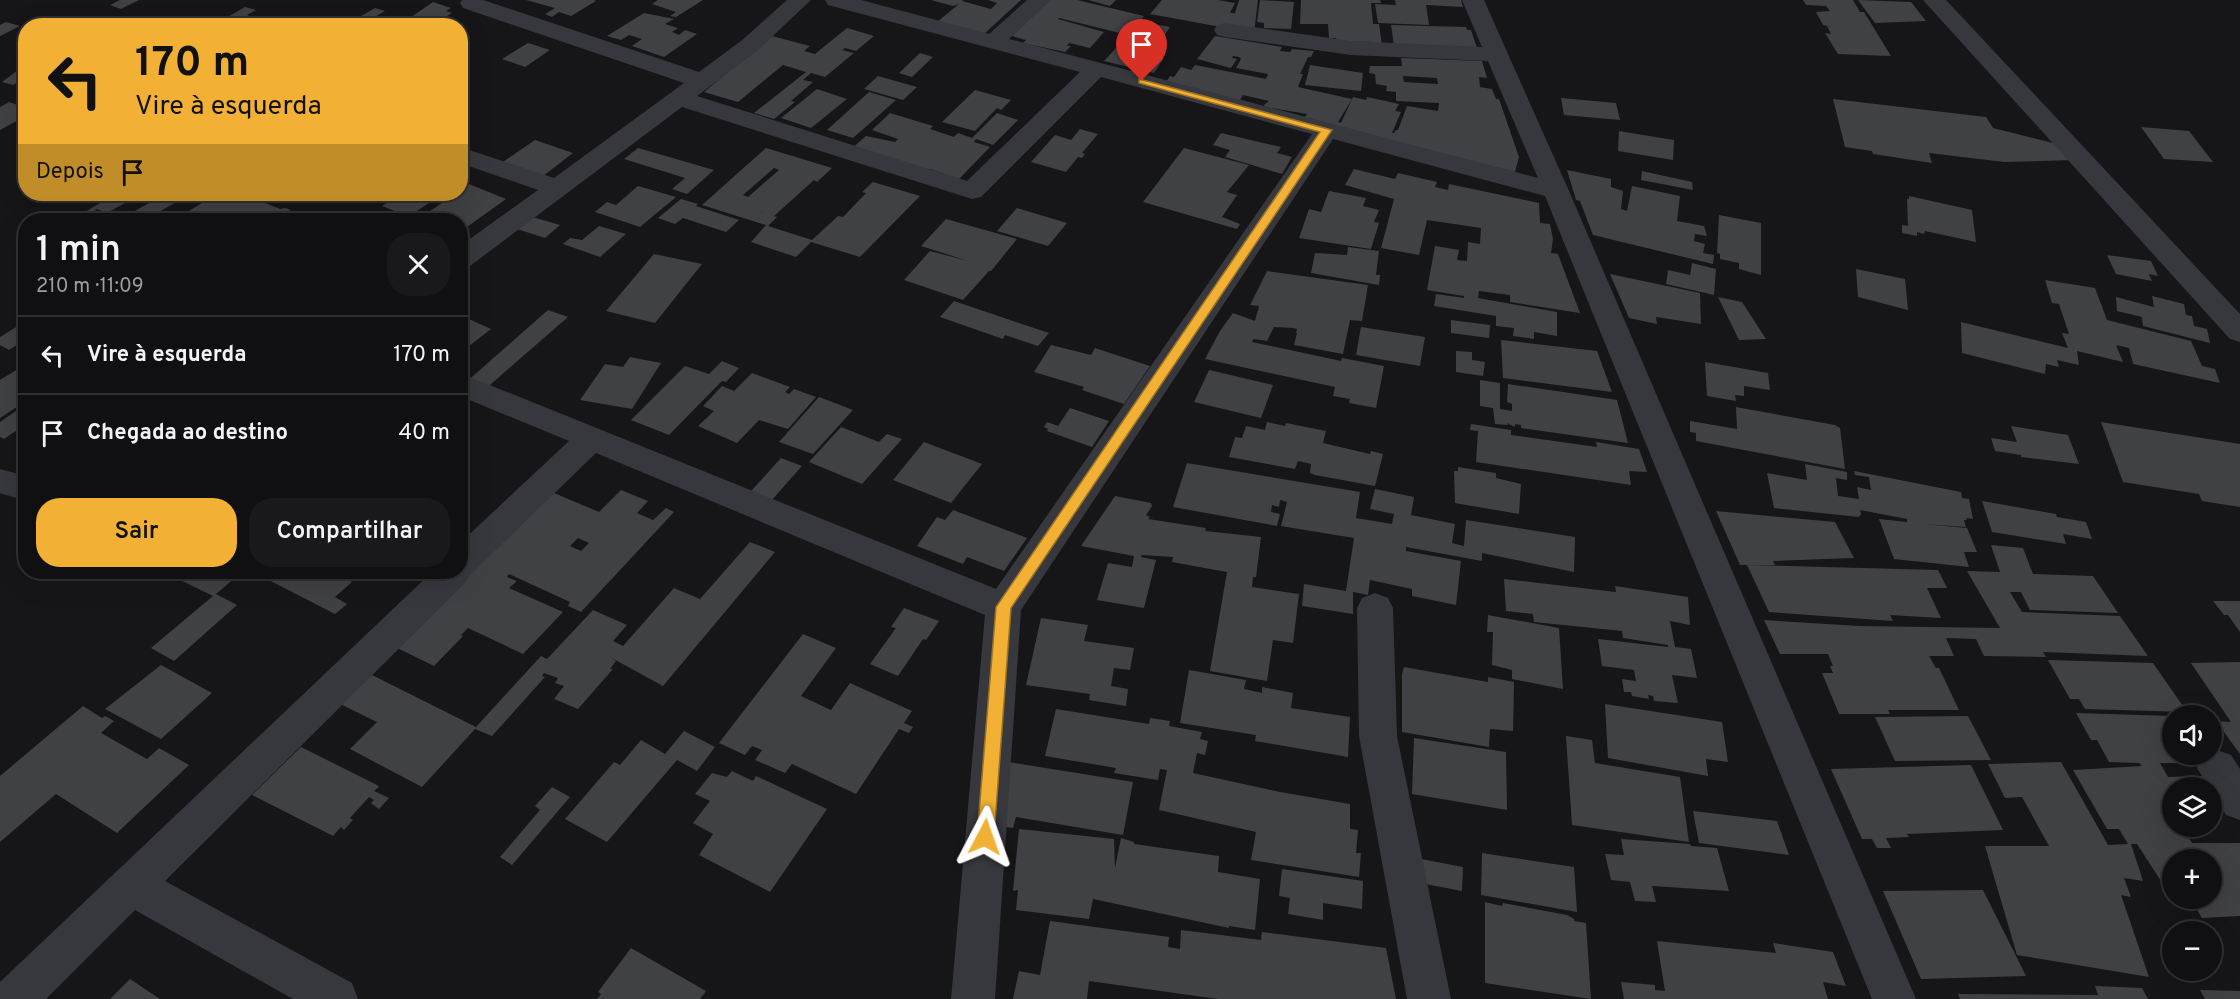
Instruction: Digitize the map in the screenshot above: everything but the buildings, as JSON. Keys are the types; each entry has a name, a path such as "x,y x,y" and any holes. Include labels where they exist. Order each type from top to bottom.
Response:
{"street":[{"path":"468,254 749,46 800,0"},
{"path":"836,0 1556,191"},
{"path":"993,42 1040,0"},
{"path":"1473,0 1556,191 1894,999"},
{"path":"1934,0 2240,332"},
{"path":"471,3 703,81"},
{"path":"1225,30 1351,48 1497,55"},
{"path":"679,98 972,190 1096,69"},
{"path":"973,999 1003,607 1326,130"},
{"path":"468,157 558,188"},
{"path":"468,387 1003,607"},
{"path":"468,557 592,438"},
{"path":"0,481 18,487"},
{"path":"14,999 447,579"},
{"path":"1375,608 1378,736 1429,999"},
{"path":"2240,767 2217,768 2240,802"},
{"path":"131,885 336,999"}],"route":[{"path":"985,837 1003,607 1326,130 1142,81"}]}
